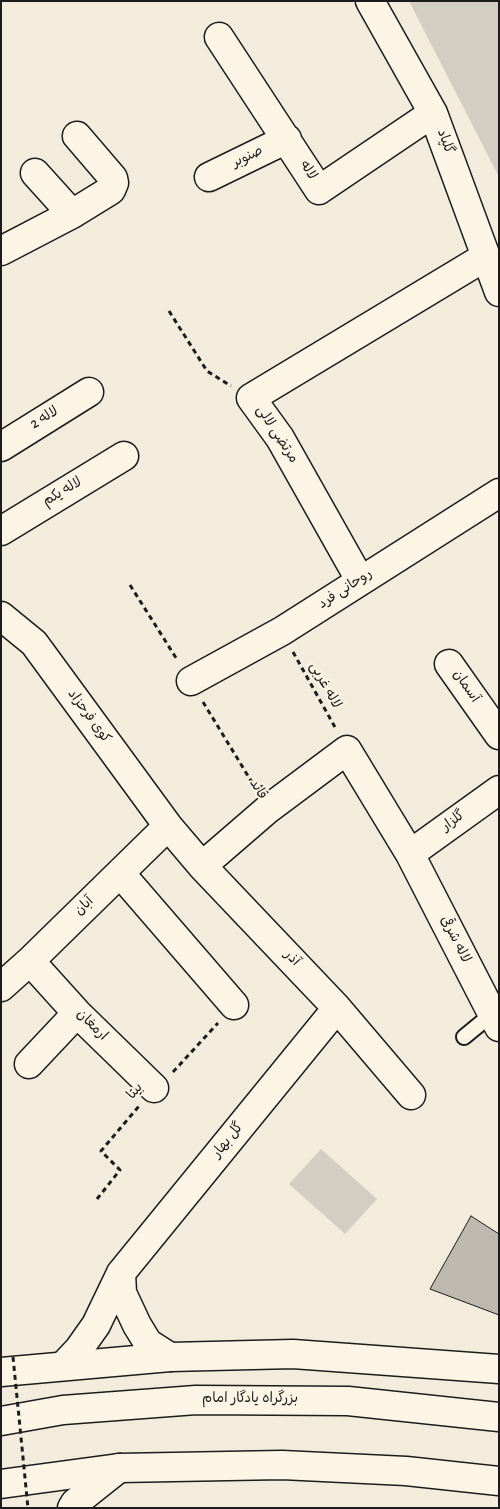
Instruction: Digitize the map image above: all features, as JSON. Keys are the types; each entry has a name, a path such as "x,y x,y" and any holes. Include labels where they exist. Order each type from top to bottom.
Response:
{"main road":[{"name":"گلپاد","path":"370,1 433,113 499,292"},
{"name":"لاله","path":"219,37 319,190 433,113"},
{"path":"1,251 72,214 111,190 114,184 113,178 77,136"},
{"name":"صنوبر","path":"209,177 286,139"},
{"path":"35,173 72,214"},
{"path":"251,398 485,257"},
{"name":"لاله 2","path":"1,447 89,392"},
{"name":"مرتضی لالی","path":"251,398 280,438 360,580"},
{"name":"لاله یکم","path":"1,530 124,456"},
{"name":"روحانی فرد","path":"191,682 282,631 499,493"},
{"name":"کوی فرحزاد","path":"1,616 34,643 168,826"},
{"name":"آسمان","path":"449,664 499,735"},
{"path":"347,750 410,854"},
{"name":"قائد","path":"268,808 347,750"},
{"name":"گلزار","path":"410,854 499,790"},
{"path":"202,866 268,808"},
{"name":"آذر","path":"168,826 202,866 337,1008 411,1094"},
{"name":"آبان","path":"1,986 30,961 168,826"},
{"name":"لاله شرقی","path":"410,854 495,1020"},
{"path":"120,872 234,1005"},
{"name":"ارمغان","path":"30,961 77,1013 154,1088"},
{"name":"گل بهار","path":"63,1366 79,1350 96,1325 122,1273 337,1008"},
{"path":"29,1064 77,1013"},
{"path":"122,1273 122,1293 137,1325 148,1343 170,1357"},
{"path":"7,1364 63,1366 170,1357 293,1354 499,1369"},
{"name":"بزرگراه یادگار امام","path":"1,1421 63,1410 196,1400 348,1401 499,1417"},
{"path":"1,1484 119,1468 282,1465 406,1471 499,1481"},
{"path":"72,1508 75,1503 119,1468"}],"lane":[{"path":"464,1037 495,1020"}],"path":[{"name":"مرتضی لالی","path":"169,311 207,371 251,398"},
{"name":"قائد","path":"130,585 268,808"},
{"name":"لاله غربی","path":"282,631 347,750"},
{"name":"بیتا","path":"97,1198 120,1170 101,1151 154,1088 161,1085 234,1005"},
{"path":"7,1364 28,1508"}],"shaded area":[{"path":"409,1 499,1 499,177"},
{"path":"321,1149 377,1199 345,1234 289,1184"}],"building":[{"path":"471,1216 499,1234 499,1315 430,1289"}]}
